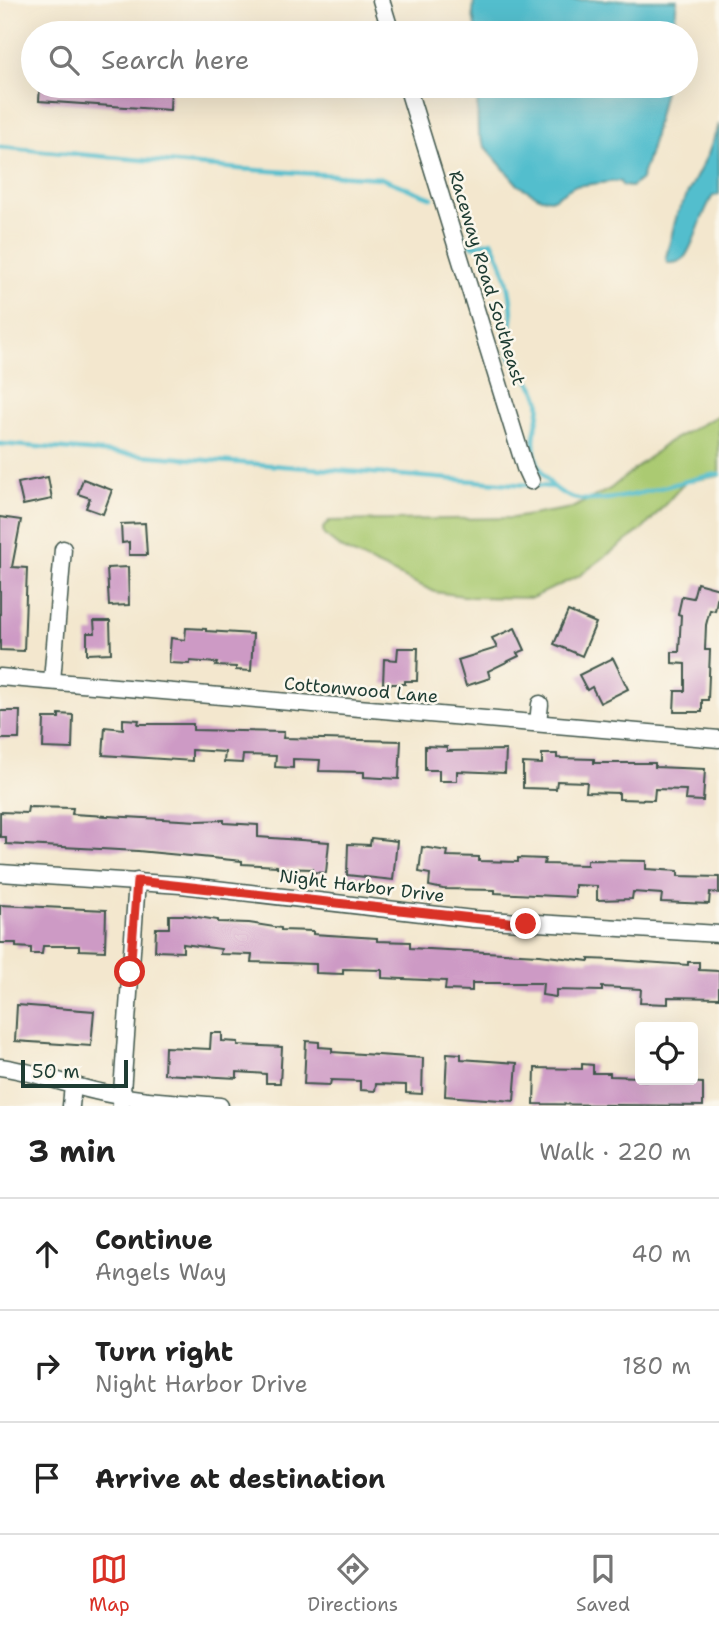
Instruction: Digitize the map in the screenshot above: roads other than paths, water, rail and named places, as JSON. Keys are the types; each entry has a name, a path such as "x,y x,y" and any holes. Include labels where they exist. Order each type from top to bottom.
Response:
{"street":[{"path":"381,0 387,21"},
{"name":"Raceway Road Southeast","path":"411,98 531,481"},
{"path":"51,681 63,549"},
{"name":"Cottonwood Lane","path":"0,677 719,739"},
{"path":"538,723 540,704"},
{"name":"Night Harbor Drive","path":"0,873 137,881 486,920 719,934"},
{"path":"121,1101 137,881"},
{"path":"0,1067 44,1075 121,1101 220,1106"},
{"path":"71,1106 73,1085"}],"water":[{"path":"474,0 677,0 674,21 474,21"},
{"path":"477,98 662,98 641,179 631,187 623,186 619,181 574,186 553,199 541,198 518,185 485,147 478,133"},
{"path":"719,124 719,195 713,196 709,203 687,254 679,261 667,263 666,257 677,214 708,154"}],"waterway":[{"path":"0,147 240,169 381,178 432,198"},
{"path":"462,234 473,246 492,241 504,269 512,308 509,350 514,363 537,393 539,410 534,436 535,452 543,473 557,490 577,499 606,499 719,474"},
{"path":"0,444 553,487"}]}
